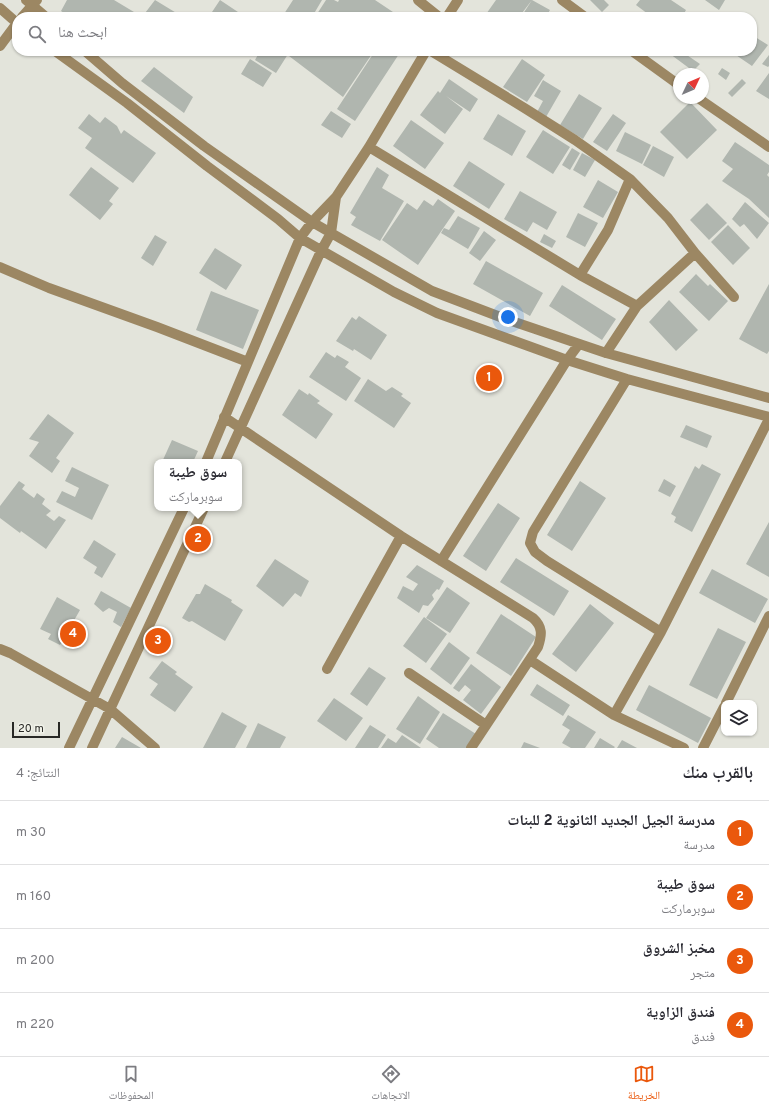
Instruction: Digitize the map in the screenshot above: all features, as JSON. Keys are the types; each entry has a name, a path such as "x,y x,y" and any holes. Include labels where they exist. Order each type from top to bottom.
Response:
{"street":[{"path":"418,0 433,12"},
{"path":"450,12 458,0"},
{"path":"562,0 578,12"},
{"path":"25,12 32,2 41,12"},
{"path":"0,8 12,19"},
{"path":"0,46 12,30"},
{"path":"62,56 127,103 278,219 300,238 394,292 437,313 567,360 627,379 769,418 661,632 614,715"},
{"path":"91,56 122,83 204,146 312,222 432,291 496,316 606,353 769,398"},
{"path":"207,459 300,238 312,222 336,197 369,147 423,56"},
{"path":"439,56 575,140 630,179 668,218 695,253 734,297"},
{"path":"639,56 673,81"},
{"path":"707,104 769,147"},
{"path":"369,147 580,275 637,306"},
{"path":"580,275 608,230 630,179"},
{"path":"226,459 330,233 336,197"},
{"path":"606,353 637,306 695,253"},
{"path":"0,267 49,288 248,362"},
{"path":"441,562 567,360 579,344"},
{"path":"627,379 533,532 530,543 535,552 547,561 661,632"},
{"path":"224,417 401,536 533,618 540,624 542,635 538,647 471,748"},
{"path":"69,748 183,511"},
{"path":"92,748 203,511"},
{"path":"327,669 401,536"},
{"path":"728,700 766,632 769,616"},
{"path":"0,649 10,653 110,709 155,748"},
{"path":"530,660 614,715 684,748"},
{"path":"409,673 486,725"},
{"path":"703,748 721,713"}],"building":[{"path":"67,0 114,0 134,12 62,12 61,11"},
{"path":"155,0 175,12 146,12"},
{"path":"220,0 238,12 212,12"},
{"path":"293,0 322,0 315,12 285,12"},
{"path":"326,0 334,0 338,2 339,0 375,0 393,12 318,12"},
{"path":"496,0 532,0 523,12 488,12"},
{"path":"532,0 550,10 549,12 524,12"},
{"path":"590,0 604,0 609,5 602,12"},
{"path":"640,0 671,0 686,10 685,12 645,12 636,5"},
{"path":"705,0 725,0 719,10"},
{"path":"757,38 768,45 752,66 737,56 757,56"},
{"path":"769,55 769,66 768,67 762,64"},
{"path":"257,56 287,56 276,73 255,60"},
{"path":"289,56 371,56 343,97"},
{"path":"372,56 398,56 355,121 337,109"},
{"path":"673,56 688,56 700,64 696,68 689,68"},
{"path":"250,59 272,73 263,87 241,74"},
{"path":"522,59 545,75 527,102 503,87"},
{"path":"154,67 193,97 184,113 141,81"},
{"path":"722,68 730,73 726,80 718,74"},
{"path":"769,73 769,99 756,91"},
{"path":"449,79 478,99 470,112 446,96 463,109 445,134 420,115 438,91 440,93"},
{"path":"742,79 746,83 732,97 728,93"},
{"path":"543,80 561,91 546,117 537,112 543,101 534,96"},
{"path":"579,94 602,108 583,139 560,125"},
{"path":"688,104 692,104 717,130 687,159 660,132"},
{"path":"331,111 351,124 342,138 321,125"},
{"path":"89,114 100,123 105,117 117,126 121,134 124,130 156,153 133,183 85,148 92,138 78,128"},
{"path":"498,114 526,131 512,156 483,139"},
{"path":"613,114 626,123 607,151 593,142"},
{"path":"411,120 444,143 425,169 393,146"},
{"path":"543,130 570,147 553,174 526,157"},
{"path":"625,132 651,145 642,164 616,151"},
{"path":"735,142 769,165 769,172 767,175 769,177 769,218 749,199 722,181 733,169 722,161"},
{"path":"653,146 674,157 664,177 643,165"},
{"path":"572,148 580,153 570,170 562,165"},
{"path":"582,153 595,160 585,177 573,170"},
{"path":"469,161 505,184 489,209 453,186"},
{"path":"91,167 119,188 109,201 113,204 100,220 69,195"},
{"path":"377,167 389,175 382,188 404,201 380,241 351,225 356,217 350,213"},
{"path":"598,180 618,192 603,218 583,207"},
{"path":"520,191 557,212 547,230 533,222 527,232 504,219"},
{"path":"438,199 455,211 418,265 382,240 407,203 417,210 424,200 433,206"},
{"path":"745,202 769,223 757,239 744,224 740,227 732,219"},
{"path":"707,203 727,223 709,240 690,220"},
{"path":"578,213 598,223 585,247 566,237"},
{"path":"458,216 480,228 468,249 441,233 444,228 449,230"},
{"path":"728,225 750,248 733,265 711,242"},
{"path":"484,231 496,240 480,261 469,253"},
{"path":"544,234 556,241 552,248 540,242"},
{"path":"155,235 167,242 153,266 141,258"},
{"path":"215,248 242,265 226,290 199,273"},
{"path":"486,261 543,293 530,316 473,284"},
{"path":"696,274 708,286 710,284 728,301 709,321 679,292"},
{"path":"769,284 769,351 767,354 739,339"},
{"path":"562,285 616,319 602,340 549,306"},
{"path":"211,291 259,310 243,349 196,330"},
{"path":"669,300 698,330 676,351 649,322"},
{"path":"359,316 387,335 371,360 354,349 353,351 336,341 352,317 356,320"},
{"path":"326,352 335,358 337,355 349,362 345,367 361,378 346,401 309,377"},
{"path":"368,379 386,391 392,387 403,394 401,396 411,403 394,428 354,401"},
{"path":"299,389 308,395 309,393 320,401 317,403 333,414 316,439 282,415"},
{"path":"48,414 74,433 56,458 60,461 52,473 29,456 39,442 29,439"},
{"path":"686,425 712,436 707,448 680,437"},
{"path":"172,440 198,451 194,459 163,459"},
{"path":"702,464 721,474 692,532 674,522 676,517 671,514 695,466 699,469"},
{"path":"72,467 109,485 92,520 56,502 62,491 75,497 79,488 65,481"},
{"path":"664,479 676,486 670,497 658,491"},
{"path":"19,481 25,485 22,489 34,498 37,493 45,499 42,504 51,511 46,515 54,521 59,516 66,520 46,549 21,531 20,533 0,518 0,506"},
{"path":"580,481 606,498 572,551 547,535"},
{"path":"498,503 520,518 486,571 463,556"},
{"path":"769,522 769,577 746,564"},
{"path":"94,540 116,554 102,578 94,573 97,567 83,558"},
{"path":"516,558 569,591 554,616 500,582"},
{"path":"275,559 309,581 301,597 295,593 283,607 256,586"},
{"path":"417,565 444,581 439,590 437,589 432,595 434,599 428,606 423,605 419,613 397,598 403,586 413,591 418,584 406,577"},
{"path":"712,569 768,599 755,623 699,593"},
{"path":"205,584 232,600 231,602 243,610 225,641 192,621 189,622 182,618 196,594 200,594"},
{"path":"447,587 470,603 450,633 426,618"},
{"path":"101,591 131,608 121,627 113,622 117,612 109,608 103,612 94,604"},
{"path":"57,597 80,610 60,645 48,639 51,634 40,629"},
{"path":"590,604 614,623 576,672 552,654"},
{"path":"501,614 536,637 511,676 476,653"},
{"path":"424,617 447,634 426,663 403,646"},
{"path":"718,628 746,642 717,699 689,685"},
{"path":"449,642 470,658 451,685 430,669"},
{"path":"162,661 177,672 175,674 193,687 175,712 150,695 158,684 149,678"},
{"path":"471,664 501,687 481,714 463,700 471,690 465,685 459,692 453,688"},
{"path":"369,667 386,678 367,706 350,694"},
{"path":"537,684 570,705 563,716 530,695"},
{"path":"649,685 711,718 698,743 636,710"},
{"path":"418,696 440,712 420,744 396,729"},
{"path":"334,698 363,718 346,741 317,721"},
{"path":"222,712 247,726 235,748 203,748"},
{"path":"443,713 476,734 467,748 439,748 426,739"},
{"path":"568,715 596,732 585,748 571,748 562,743 570,730 562,725"},
{"path":"258,723 286,737 280,748 246,748"},
{"path":"370,725 386,735 378,748 355,748"},
{"path":"402,735 421,748 381,748 388,738 396,743"},
{"path":"122,737 141,748 115,748"},
{"path":"600,738 615,747 594,748"},
{"path":"622,740 637,748 617,748"},
{"path":"524,742 540,748 521,748"}],"place":[{"name":"مدرسة الجيل الجديد الثانوية 2 للبنات","path":"489,378"},
{"name":"سوق طيبة","path":"198,539"},
{"name":"فندق الزاوية","path":"73,634"},
{"name":"مخبز الشروق","path":"158,641"}]}
